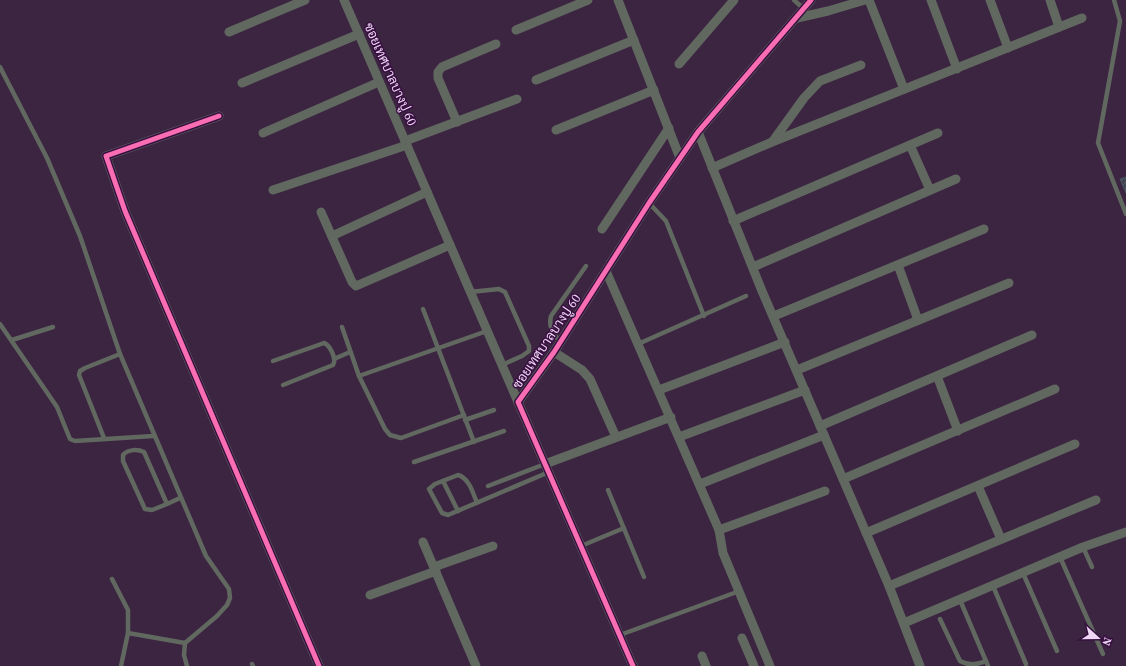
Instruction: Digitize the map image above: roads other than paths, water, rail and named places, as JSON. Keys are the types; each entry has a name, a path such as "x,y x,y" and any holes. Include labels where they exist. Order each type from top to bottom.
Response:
{"street":[{"path":"229,32 305,0"},
{"name":"ซอยเทศบาลบางปู 60","path":"344,0 633,666"},
{"path":"516,30 588,0"},
{"path":"618,0 680,158"},
{"path":"679,64 734,0"},
{"name":"ซอยเทศบาลบางปู 60","path":"518,402 554,352 649,203 698,132 812,0"},
{"path":"797,18 828,11 864,0"},
{"path":"869,0 904,89"},
{"path":"931,0 957,69"},
{"path":"990,0 1008,48"},
{"path":"1050,0 1059,27"},
{"path":"712,168 772,142 1082,18"},
{"path":"242,84 358,34"},
{"path":"536,80 634,40"},
{"path":"457,122 438,78 438,72 442,67 496,44"},
{"path":"772,142 804,98 820,81 861,65"},
{"path":"263,133 379,82"},
{"path":"556,130 654,90"},
{"path":"273,190 406,143 517,99"},
{"path":"219,116 106,156 125,210 319,666"},
{"path":"602,229 669,128"},
{"path":"698,132 733,220 889,586 920,666"},
{"path":"733,220 938,133"},
{"path":"910,145 930,190"},
{"path":"753,267 956,178"},
{"path":"332,236 427,192"},
{"path":"321,212 352,282 356,286 450,245"},
{"path":"774,316 984,229"},
{"path":"898,265 918,320"},
{"path":"606,271 700,484 719,530 723,554 770,666"},
{"path":"797,370 1008,283"},
{"path":"820,426 1032,335"},
{"path":"659,390 785,342"},
{"path":"554,352 582,370 590,378 616,437"},
{"path":"936,376 958,431"},
{"path":"844,480 1055,389"},
{"path":"679,436 805,390"},
{"path":"547,468 616,437 671,417"},
{"path":"700,484 824,435"},
{"path":"866,533 1076,444"},
{"path":"978,486 1001,539"},
{"path":"719,530 825,491"},
{"path":"889,586 1096,500"},
{"path":"904,623 1083,547 1126,532"},
{"path":"423,542 476,666"},
{"path":"370,595 493,546"},
{"path":"742,638 754,666"},
{"path":"702,656 706,666"}],"lane":[{"path":"794,0 804,9"},
{"path":"1114,0 1120,21 1098,143 1126,214"},
{"path":"0,67 47,158 80,236 120,354 153,436 206,556 225,582 230,598 227,605 217,616 185,643 183,648 187,666"},
{"path":"649,203 666,221 704,316"},
{"path":"560,342 551,330 549,323 551,316 586,266"},
{"path":"470,292 503,290 529,346 529,351 522,356 502,365"},
{"path":"638,344 704,316 746,296"},
{"path":"423,309 474,442"},
{"path":"0,324 57,407 70,439 75,441 153,436"},
{"path":"12,340 53,327"},
{"path":"342,327 359,376 385,429 395,438 401,438 494,410"},
{"path":"359,376 487,331"},
{"path":"273,361 324,343 329,346 334,359 333,365 283,385"},
{"path":"334,359 350,352"},
{"path":"104,438 79,375 80,371 85,368 120,354"},
{"path":"414,462 504,431"},
{"path":"166,504 144,452 137,450 125,452 123,455 123,461 146,509 152,510 166,504 180,498"},
{"path":"488,486 547,468"},
{"path":"477,503 463,477 458,475 431,486 430,493 445,515 477,503 547,468"},
{"path":"443,481 458,511"},
{"path":"608,490 644,577"},
{"path":"581,546 624,528"},
{"path":"1083,547 1092,568"},
{"path":"1060,557 1103,654"},
{"path":"1023,573 1057,652"},
{"path":"112,579 128,610 128,633 121,666"},
{"path":"993,586 1026,664"},
{"path":"620,635 734,593"},
{"path":"940,619 960,661 964,665 970,666 987,664 960,600"},
{"path":"128,633 185,643"}]}
